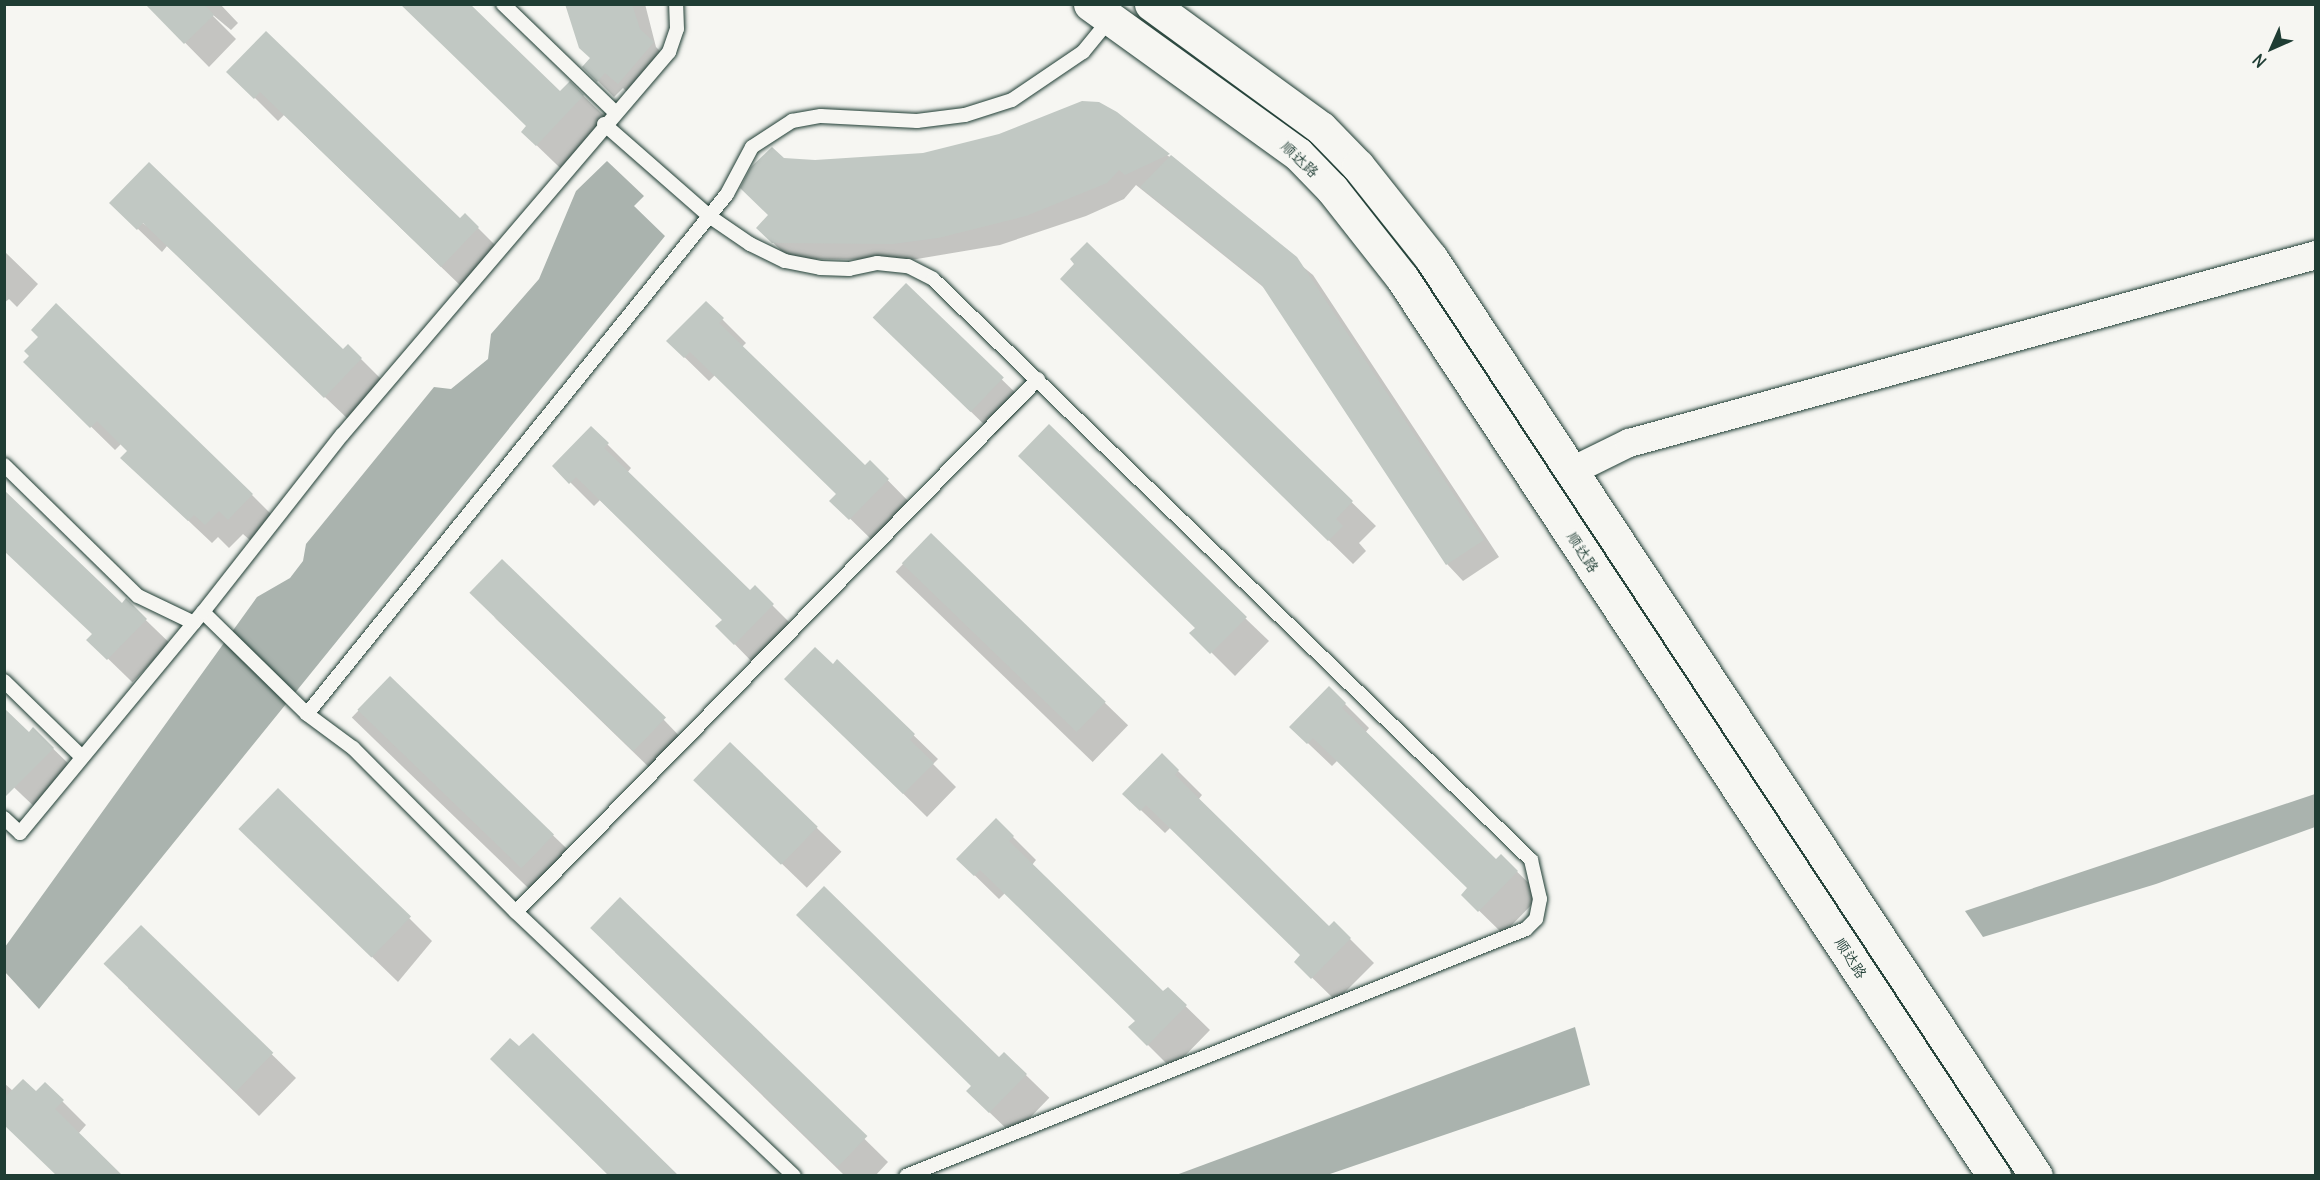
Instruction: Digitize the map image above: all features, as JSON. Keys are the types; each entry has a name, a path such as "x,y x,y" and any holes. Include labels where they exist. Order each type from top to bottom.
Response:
{"main road":[{"path":"1151,4 1313,121 1358,166 1431,258 2036,1176"},
{"name":"顺达路","path":"1100,12 1298,154 1332,189 1402,278 1994,1176"}],"street":[{"path":"1572,471 1629,443 2316,255"}],"lane":[{"path":"503,4 615,112"},
{"path":"4,818 20,833 199,617 342,435 604,124 669,52 677,30 676,4"},
{"path":"307,714 727,194 752,147 792,121 821,116 917,121 965,115 1012,100 1083,52 1100,12"},
{"path":"604,124 709,216 750,244 785,261 820,268 877,263 908,266 933,279 1531,860 1540,899 1536,919 1526,929 906,1176"},
{"path":"516,912 1038,379"},
{"path":"4,465 138,596 199,617 307,714 352,748 516,912 794,1176"},
{"path":"4,681 82,758"}],"shaded area":[{"path":"607,161 644,196 634,206 665,236 39,1009 5,972 5,947 257,597 290,578 303,561 306,544 434,387 451,389 488,359 491,334 539,279 576,191"},
{"path":"2315,794 2315,827 2156,884 1983,937 1965,911"},
{"path":"1575,1027 1590,1085 1327,1175 1176,1175"}],"building":[{"path":"145,4 204,4 214,15 184,44"},
{"path":"400,4 470,4 560,91 570,81 584,95 536,146 521,132 526,126"},
{"path":"565,4 632,4 640,29 654,42 618,84 605,73 597,82 582,67 590,58 579,48"},
{"path":"266,31 460,218 465,213 479,227 441,267 260,92 254,99 226,72"},
{"path":"1082,101 1099,102 1117,112 1170,154 1125,175 1119,170 1107,183 1026,216 938,238 893,244 772,243 756,228 768,215 740,188 751,167 772,147 784,158 815,160 923,153 999,134"},
{"path":"1171,155 1297,257 1484,540 1446,565 1261,284 1140,187"},
{"path":"149,162 343,349 348,344 362,358 324,398 143,223 137,230 109,203"},
{"path":"1087,242 1353,501 1336,519 1343,526 1328,541 1060,279 1074,264 1070,259"},
{"path":"906,283 1004,377 970,412 873,318"},
{"path":"706,301 724,318 719,323 865,465 870,460 889,479 849,520 829,501 836,494 690,352 684,358 666,341"},
{"path":"56,303 253,494 228,520 219,511 205,525 194,515 188,521 120,458 127,451 97,421 90,428 23,362 29,356 24,351 38,337 31,330"},
{"path":"1049,424 1247,617 1210,654 1189,633 1195,628 1018,456"},
{"path":"591,426 609,443 604,448 750,590 755,585 774,604 734,645 715,626 722,620 576,477 569,484 552,466"},
{"path":"4,490 122,603 126,598 147,619 107,660 86,640 92,634 4,551"},
{"path":"931,533 1106,702 1077,732 902,563"},
{"path":"502,559 666,717 633,751 469,593"},
{"path":"815,647 833,664 837,659 915,734 910,740 934,763 903,794 784,679"},
{"path":"390,676 554,834 521,868 357,710"},
{"path":"1329,686 1346,703 1342,708 1496,859 1501,854 1518,871 1478,912 1461,895 1467,888 1313,738 1307,744 1289,727"},
{"path":"4,708 29,732 33,727 54,748 4,798"},
{"path":"730,742 818,827 781,865 693,780"},
{"path":"1162,753 1179,770 1175,775 1329,926 1334,921 1351,938 1311,979 1294,962 1300,955 1146,805 1140,811 1122,794"},
{"path":"278,788 411,917 371,958 238,829"},
{"path":"996,818 1014,836 1009,841 1163,991 1168,987 1187,1005 1147,1046 1128,1027 1135,1021 980,870 974,876 956,859"},
{"path":"824,886 999,1057 1004,1052 1027,1074 989,1113 966,1091 971,1086 796,915"},
{"path":"620,897 867,1136 838,1167 590,928"},
{"path":"141,925 273,1053 236,1092 103,964"},
{"path":"533,1033 679,1176 609,1176 490,1059 510,1038 519,1046"},
{"path":"23,1079 36,1091 45,1082 64,1100 55,1109 123,1176 57,1176 4,1125 4,1098"}]}
